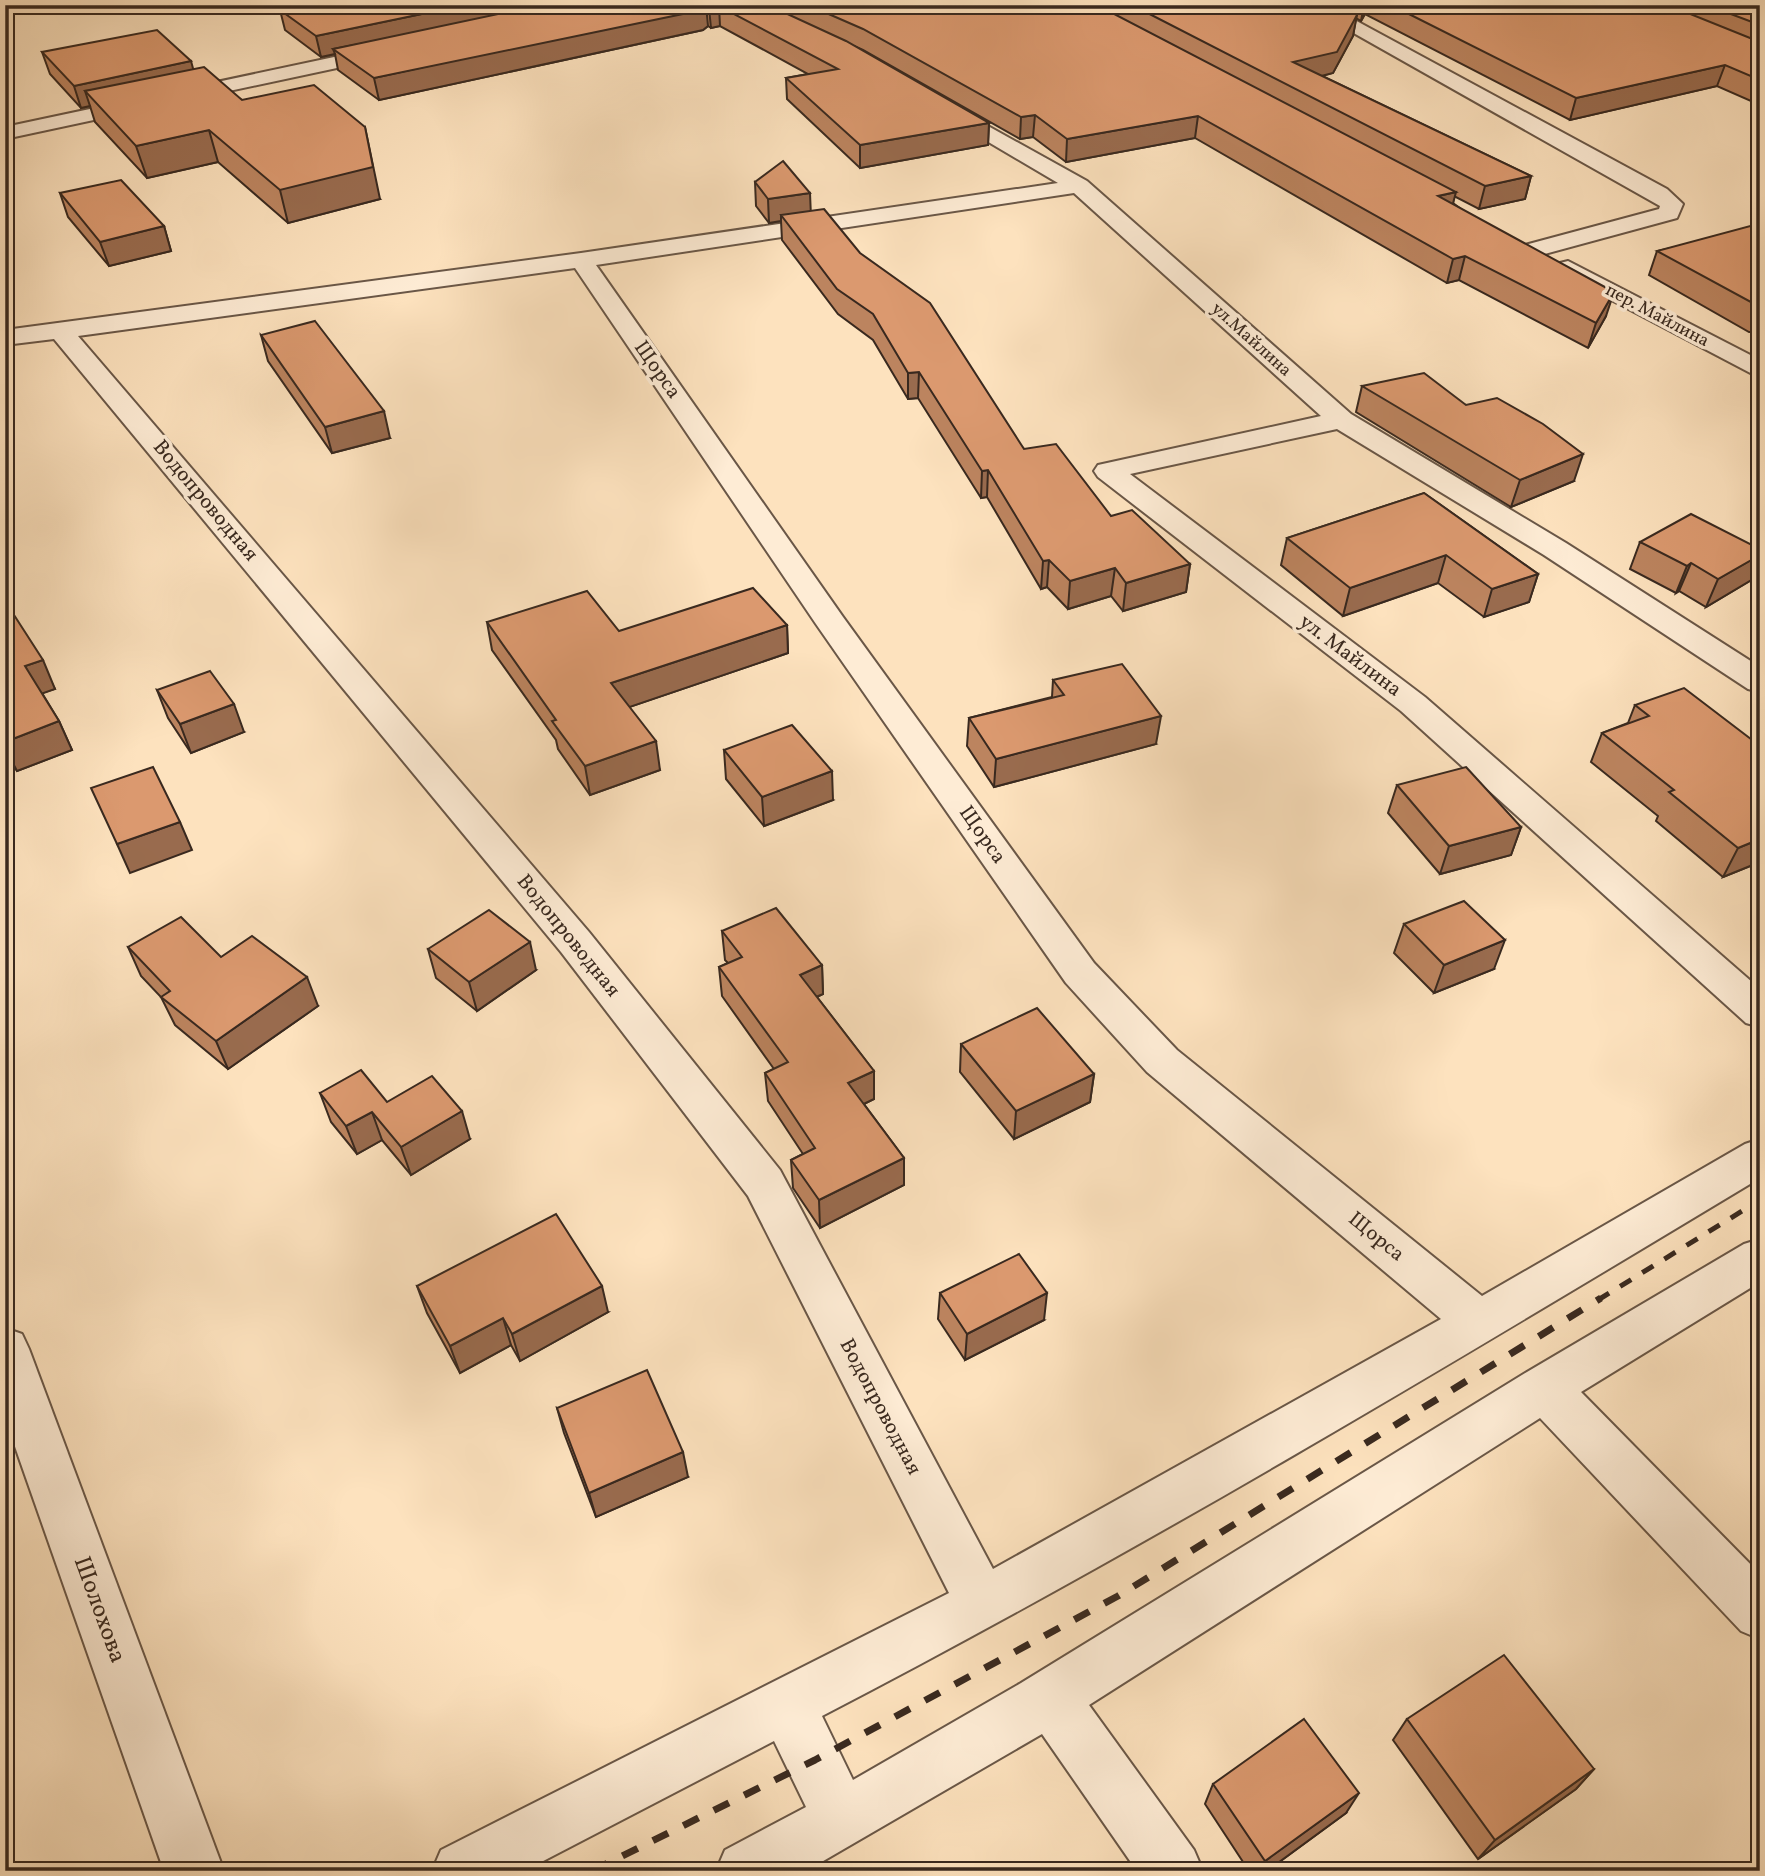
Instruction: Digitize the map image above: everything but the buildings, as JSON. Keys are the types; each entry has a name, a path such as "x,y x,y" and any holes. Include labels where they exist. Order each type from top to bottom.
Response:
{"street":[{"path":"1313,5 1672,204 1669,213 1533,250"},
{"path":"5,133 401,48"},
{"name":"ул.Майлина","path":"926,97 1079,187 1341,420 1555,549 1760,682"},
{"path":"5,338 582,260 1079,187"},
{"name":"пер. Майлина","path":"1509,237 1760,370"},
{"name":"Щорса","path":"582,260 832,624 1080,973 1162,1061 1479,1322"},
{"name":"Водопроводная","path":"61,331 575,942 764,1183 984,1604"},
{"name":"ул. Майлина","path":"1341,420 1108,471 1413,704 1760,1012"},
{"path":"462,1871 984,1604 1479,1322 1760,1156"},
{"path":"746,1871 841,1820 1051,1698 1544,1388 1760,1258"},
{"name":"Шолохова","path":"5,1349 194,1871"},
{"path":"1544,1388 1760,1612"},
{"path":"1051,1698 1173,1871"},
{"path":"785,1705 815,1760 841,1820"}],"railway":[{"path":"1598,1300 1760,1200"},
{"path":"592,1871 815,1760 1118,1596 1601,1298"}]}
